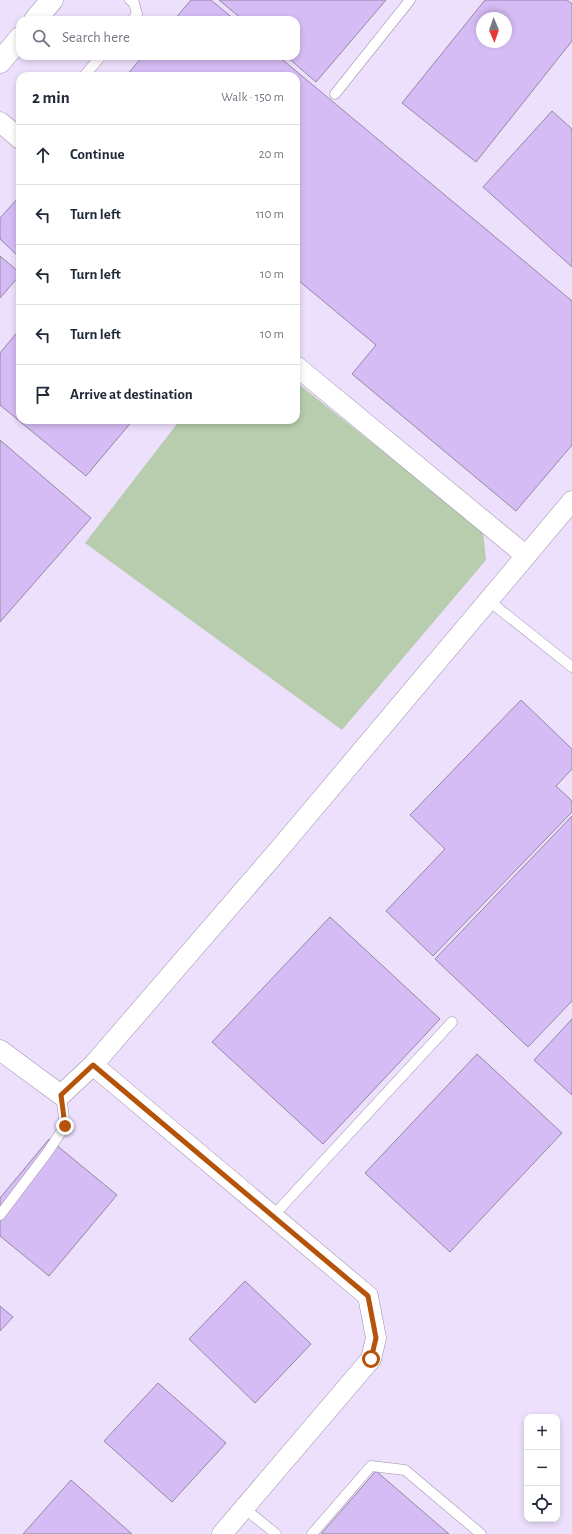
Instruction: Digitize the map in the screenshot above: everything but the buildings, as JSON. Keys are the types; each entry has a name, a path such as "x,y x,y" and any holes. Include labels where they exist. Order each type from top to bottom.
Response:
{"main road":[{"path":"38,16 49,1"},
{"path":"0,62 16,43"}],"street":[{"path":"0,122 16,136"},
{"path":"300,369 525,555"},
{"path":"0,1050 61,1095 93,1065 286,841 525,555 572,501"},
{"path":"93,1065 368,1296 376,1338 371,1359 222,1534"}],"lane":[{"path":"130,0 134,3 137,14 135,16"},
{"path":"335,94 410,0"},
{"path":"87,72 98,60"},
{"path":"488,600 572,668"},
{"path":"273,1216 452,1022"},
{"path":"0,1215 47,1153 65,1126 61,1095"},
{"path":"312,1534 371,1466 405,1470 481,1534"},
{"path":"244,1508 276,1534"}],"green space":[{"path":"300,385 483,531 486,560 342,730 85,543 177,424 300,424"}],"route":[{"path":"65,1126 61,1095 93,1065 368,1296 376,1338 371,1359"}]}
